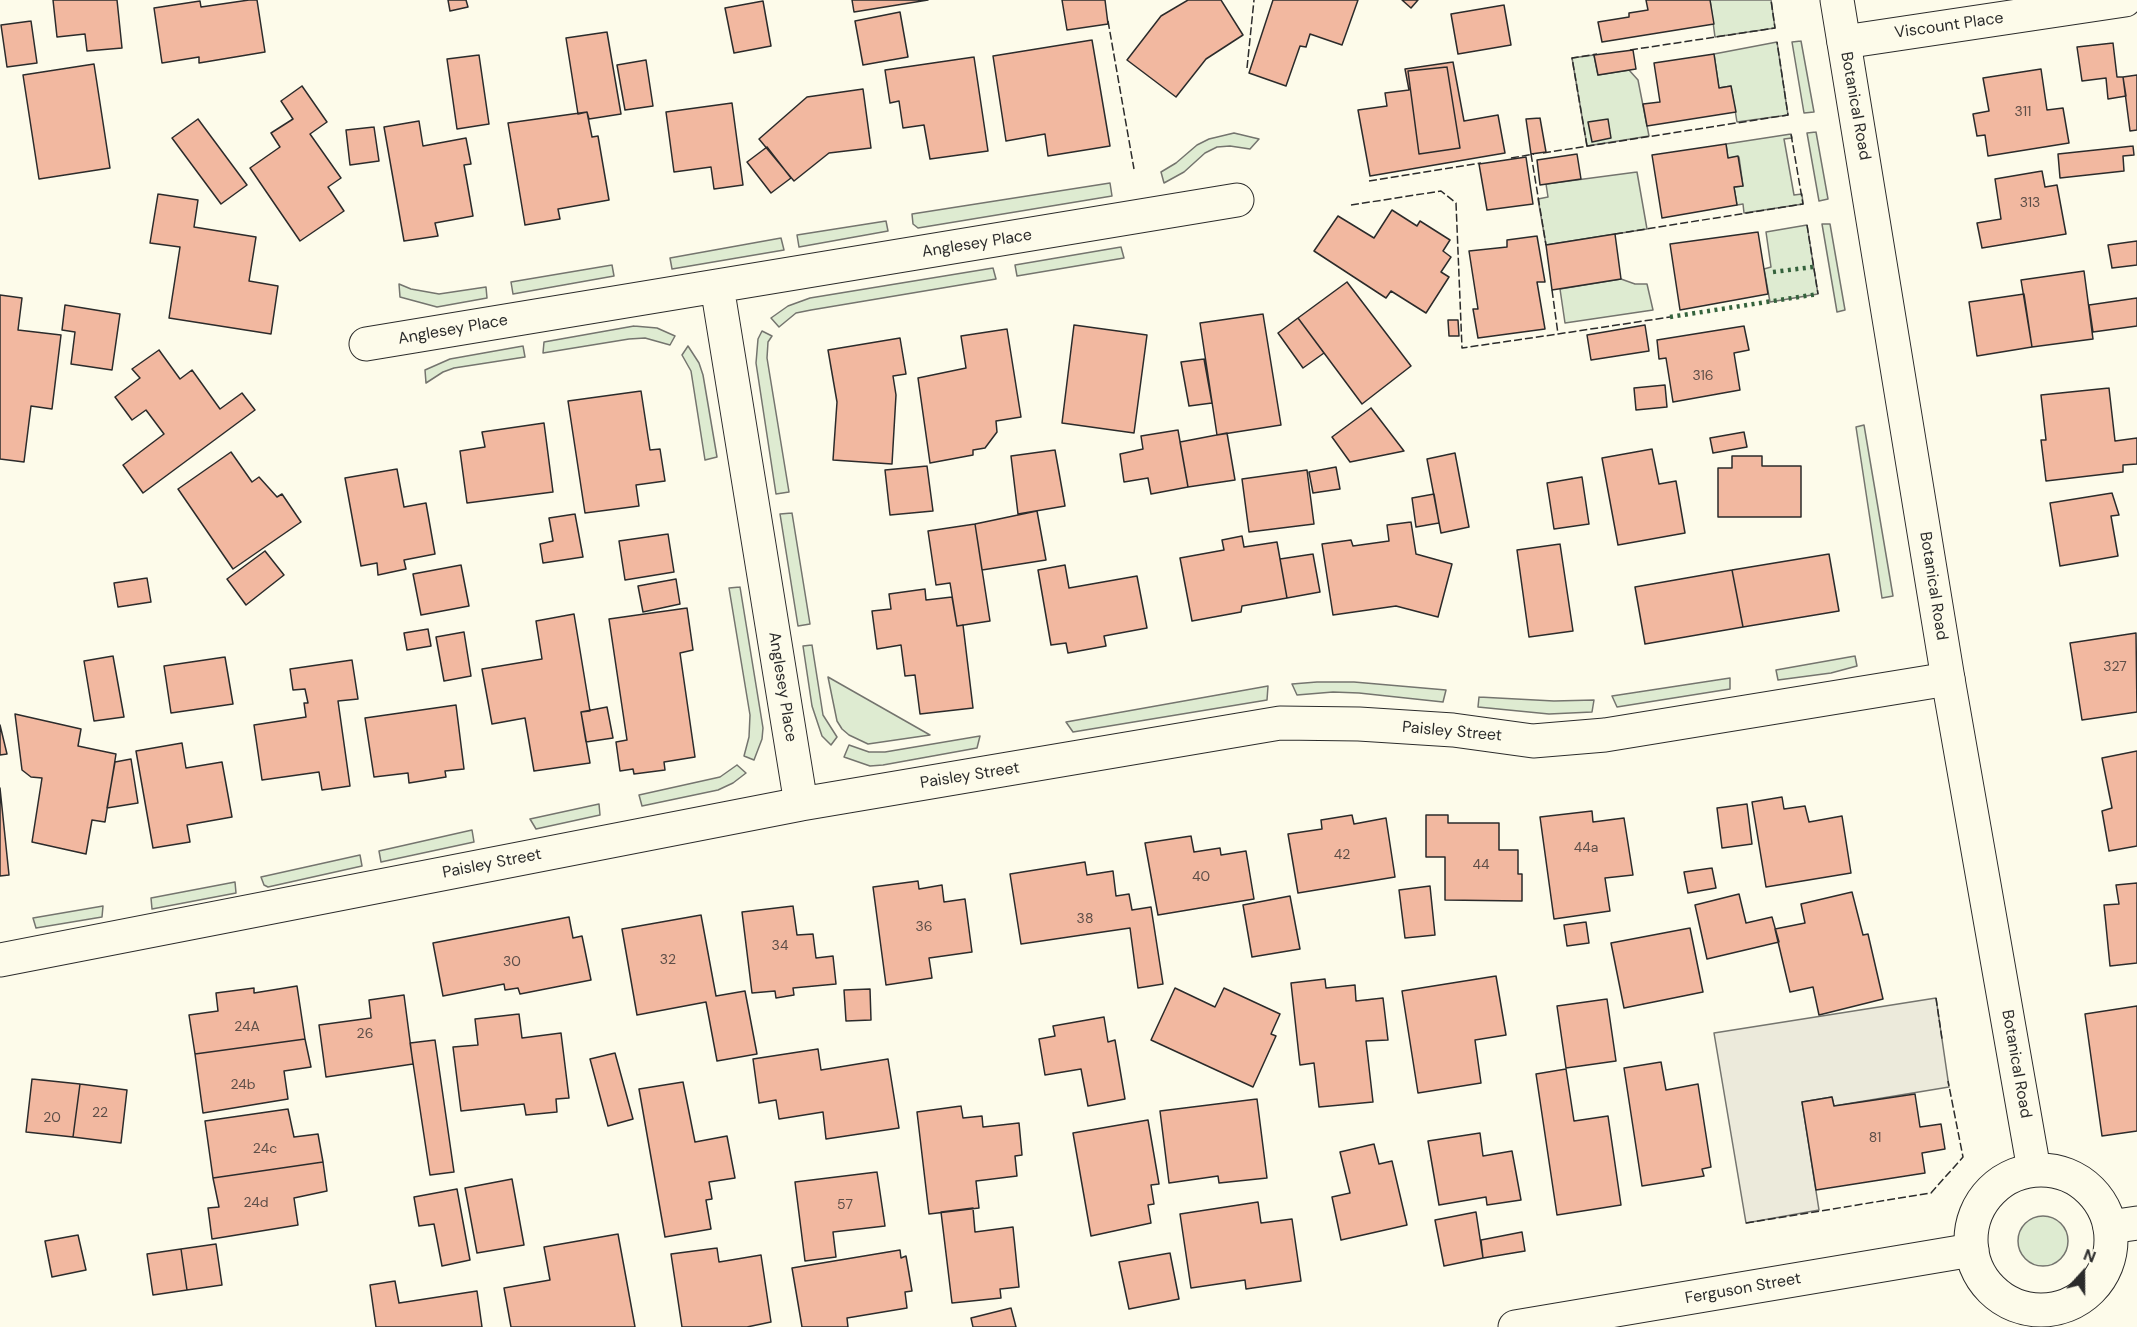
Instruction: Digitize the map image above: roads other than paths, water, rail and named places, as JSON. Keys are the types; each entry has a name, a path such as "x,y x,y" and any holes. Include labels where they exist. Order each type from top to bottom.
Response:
{"street":[{"name":"Botanical Road","path":"1837,0 1948,679 1984,874 2034,1170"},
{"name":"Viscount Place","path":"1844,42 2125,0"},
{"name":"Anglesey Place","path":"366,344 1237,200"},
{"name":"Anglesey Place","path":"717,286 801,804"},
{"name":"Paisley Street","path":"0,960 801,804 1280,723 1359,724 1453,730 1533,741 1605,735 1948,679"},
{"path":"2034,1170 2055,1171 2074,1178 2091,1190 2103,1207 2124,1225 2111,1246 2107,1265 2097,1282 2064,1316 2046,1310 2025,1308 2006,1300 1989,1287 1977,1270 1972,1250 1971,1231 1976,1213 1985,1197 1999,1184 2016,1175 2034,1170"},
{"name":"Ferguson Street","path":"1515,1327 1972,1250"}]}
